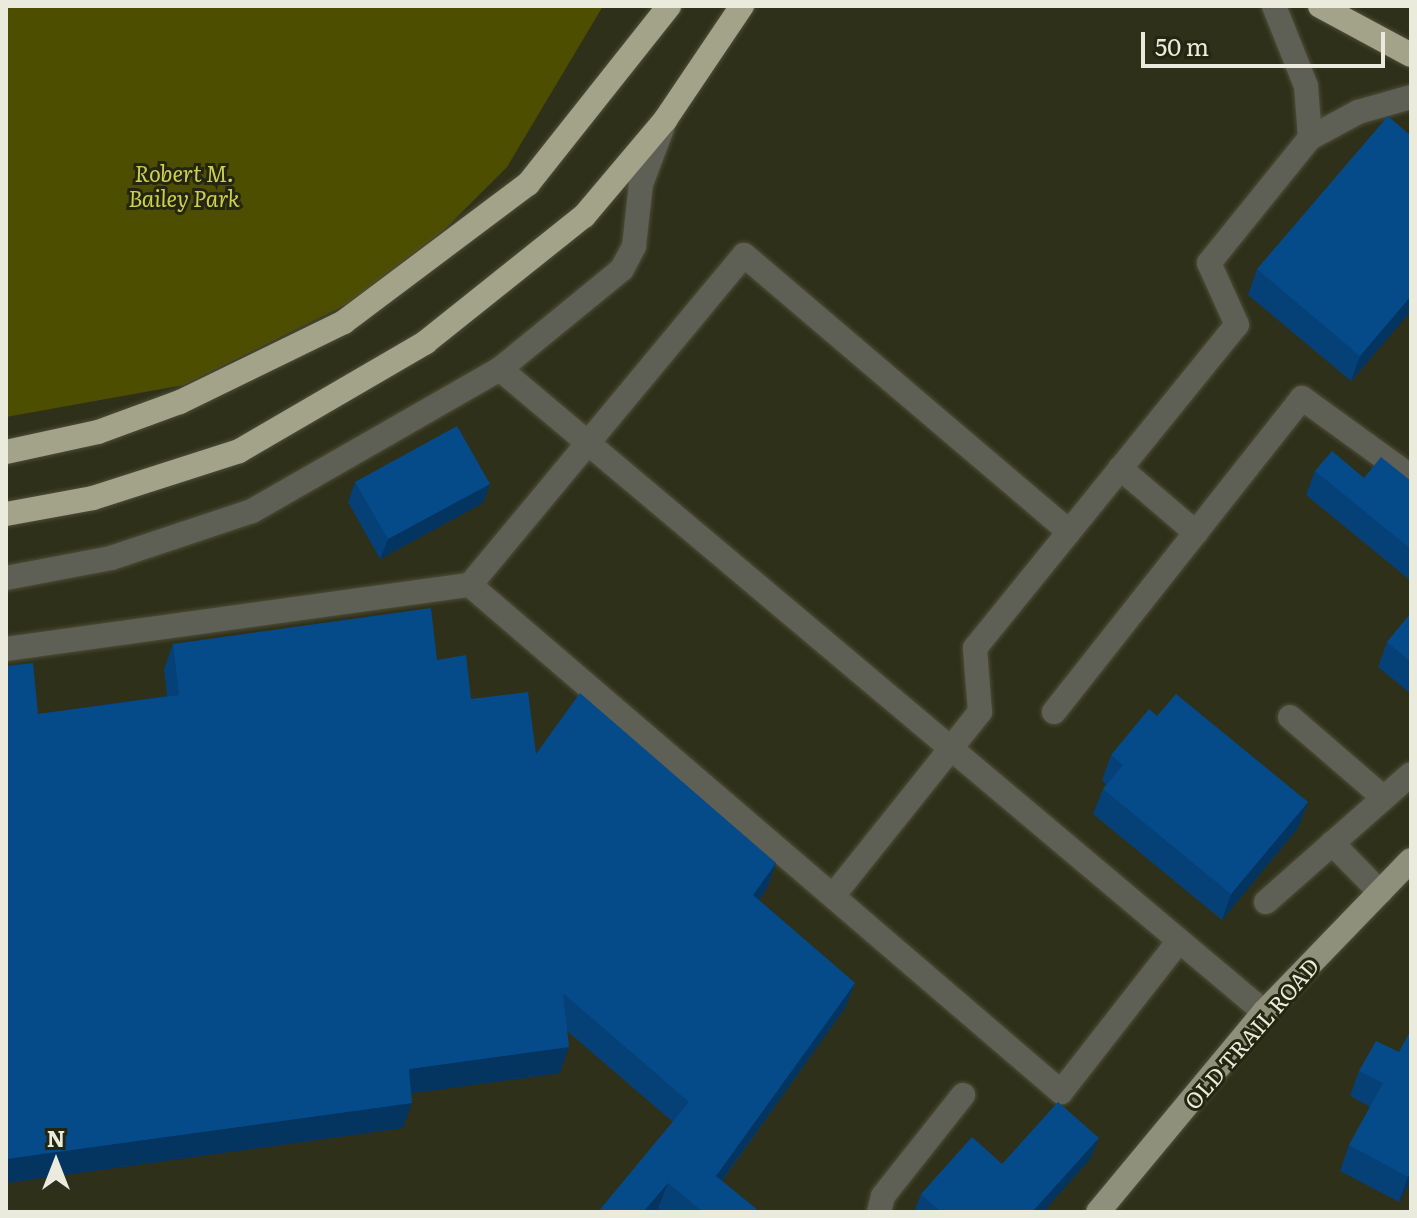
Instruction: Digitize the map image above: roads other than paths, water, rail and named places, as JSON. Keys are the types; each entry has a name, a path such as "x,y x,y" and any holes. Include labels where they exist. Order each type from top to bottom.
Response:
{"highway":[{"path":"6,452 98,432 180,402 344,322 528,184 669,6"},
{"path":"6,514 93,498 239,451 426,342 584,216 665,120 742,6"},
{"path":"1320,6 1411,55"}],"main road":[{"name":"OLD TRAIL ROAD","path":"1098,1212 1264,1012 1411,860"}],"lane":[{"path":"1274,6 1306,86 1310,138"},
{"path":"833,896 980,712 975,648 1237,325 1209,263 1310,138 1358,112 1411,97"},
{"path":"6,578 111,558 252,511 500,369 622,269 634,246 641,184 665,120"},
{"path":"6,649 470,585 585,441 744,255 1069,532"},
{"path":"500,369 1264,1012"},
{"path":"1054,712 1302,398 1411,477"},
{"path":"1120,468 1196,533"},
{"path":"470,585 1061,1092 1179,941"},
{"path":"1290,717 1384,798"},
{"path":"1266,902 1411,774"},
{"path":"1332,843 1380,892"},
{"path":"879,1212 883,1196 963,1095"}],"park label":[{"name":"Robert M. Bailey Park","path":"184,184"}]}
